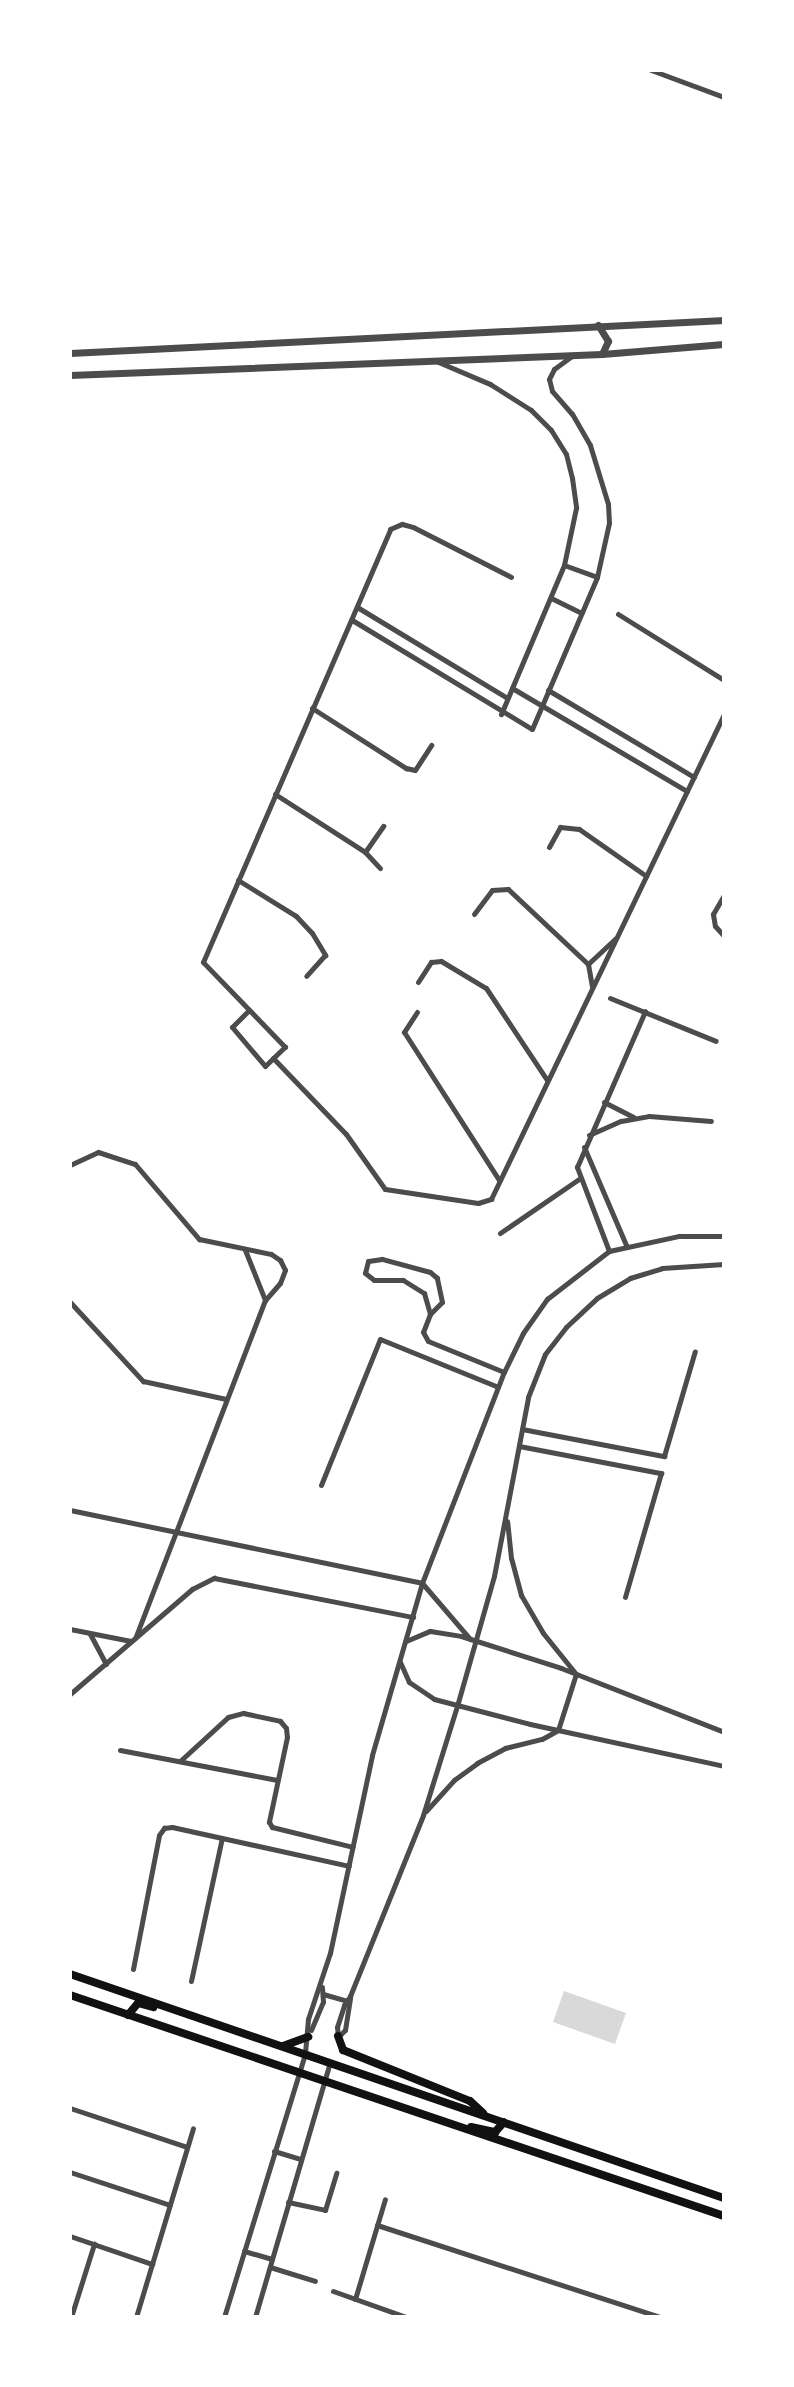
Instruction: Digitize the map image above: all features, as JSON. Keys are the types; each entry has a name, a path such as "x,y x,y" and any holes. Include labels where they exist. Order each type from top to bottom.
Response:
{"main road":[{"path":"70,1974 724,2198"},
{"path":"70,1995 724,2216"},
{"path":"128,2015 138,2003 181,2012"},
{"path":"282,2046 309,2034"},
{"path":"338,2036 343,2050 470,2101 487,2116"},
{"path":"451,2125 495,2132 504,2122"}],"street":[{"path":"651,70 724,97"},
{"path":"70,353 724,320"},
{"path":"598,325 608,341 602,354"},
{"path":"70,375 602,354 724,344"},
{"path":"352,620 501,714 532,729 597,577 605,550 608,504 590,445 572,414 552,391 549,379 554,369 572,355"},
{"path":"435,361 514,397 551,430 566,454 576,508 564,565 501,714"},
{"path":"249,1010 232,1027 265,1066 285,1047 203,962 390,529 395,525 413,527 511,577"},
{"path":"564,565 597,577"},
{"path":"551,598 582,613"},
{"path":"357,607 507,698"},
{"path":"618,614 724,680"},
{"path":"512,688 543,703 687,791"},
{"path":"548,690 694,777"},
{"path":"312,708 406,768 415,770 431,745"},
{"path":"273,1058 346,1134 385,1189 478,1203 491,1199 724,714"},
{"path":"275,794 365,852 380,868"},
{"path":"365,852 383,826"},
{"path":"549,847 560,827 579,829 646,876"},
{"path":"238,880 296,916 312,933 325,955 306,976"},
{"path":"474,914 492,890 508,889 588,964 592,988"},
{"path":"724,895 713,914 715,926 724,936"},
{"path":"588,964 619,935"},
{"path":"418,982 431,962 441,961 486,988 548,1081"},
{"path":"610,998 716,1041"},
{"path":"609,1251 579,1179 577,1167 588,1135 645,1011"},
{"path":"417,1012 404,1032 500,1181"},
{"path":"604,1102 634,1118"},
{"path":"588,1135 634,1118 711,1121"},
{"path":"584,1146 626,1245"},
{"path":"70,1165 98,1152 135,1164 199,1239 271,1254 280,1260 285,1270 280,1283 265,1300 133,1640"},
{"path":"500,1233 579,1179"},
{"path":"224,2317 305,2053 308,2019 321,1991 372,1755 422,1583 504,1372 523,1333 547,1299 609,1251 679,1236 724,1236"},
{"path":"245,1250 265,1300"},
{"path":"430,1314 427,1298 419,1289 403,1280 374,1280 365,1273 368,1261 382,1259 430,1272 437,1278 442,1302 430,1314 423,1332 428,1341 504,1372"},
{"path":"338,2036 337,2027 423,1815 457,1706 506,1516 528,1397 545,1354 566,1327 597,1298 630,1278 662,1268 724,1264"},
{"path":"70,1302 143,1381 226,1399"},
{"path":"321,1485 380,1339 498,1387"},
{"path":"522,1429 664,1456 695,1351"},
{"path":"519,1446 661,1473 625,1597"},
{"path":"70,1510 422,1583 473,1640"},
{"path":"506,1516 511,1558 521,1595 543,1633 576,1674"},
{"path":"70,1694 192,1589 214,1578 413,1617"},
{"path":"70,1629 133,1640"},
{"path":"406,1641 430,1631 473,1640 576,1674 724,1732"},
{"path":"89,1634 106,1664"},
{"path":"400,1661 402,1673 420,1691 457,1706 724,1766"},
{"path":"423,1815 454,1780 477,1763 505,1748 542,1739 558,1730 576,1674"},
{"path":"180,1761 228,1717 243,1713 280,1721 286,1728 269,1822 272,1827 353,1847"},
{"path":"120,1750 277,1780"},
{"path":"133,1969 159,1835 164,1828 172,1827 349,1866"},
{"path":"191,1981 222,1838"},
{"path":"321,1991 349,1999"},
{"path":"255,2317 330,2062"},
{"path":"70,2108 187,2147"},
{"path":"136,2317 193,2128"},
{"path":"274,2151 301,2159"},
{"path":"70,2172 170,2205"},
{"path":"288,2202 325,2210 336,2173"},
{"path":"355,2299 385,2199"},
{"path":"377,2225 660,2317"},
{"path":"70,2236 152,2264"},
{"path":"71,2317 94,2244"},
{"path":"244,2251 272,2259"},
{"path":"269,2267 315,2281"},
{"path":"333,2291 406,2317"}],"shaded area":[{"path":"564,1991 626,2013 615,2044 553,2022"}]}
